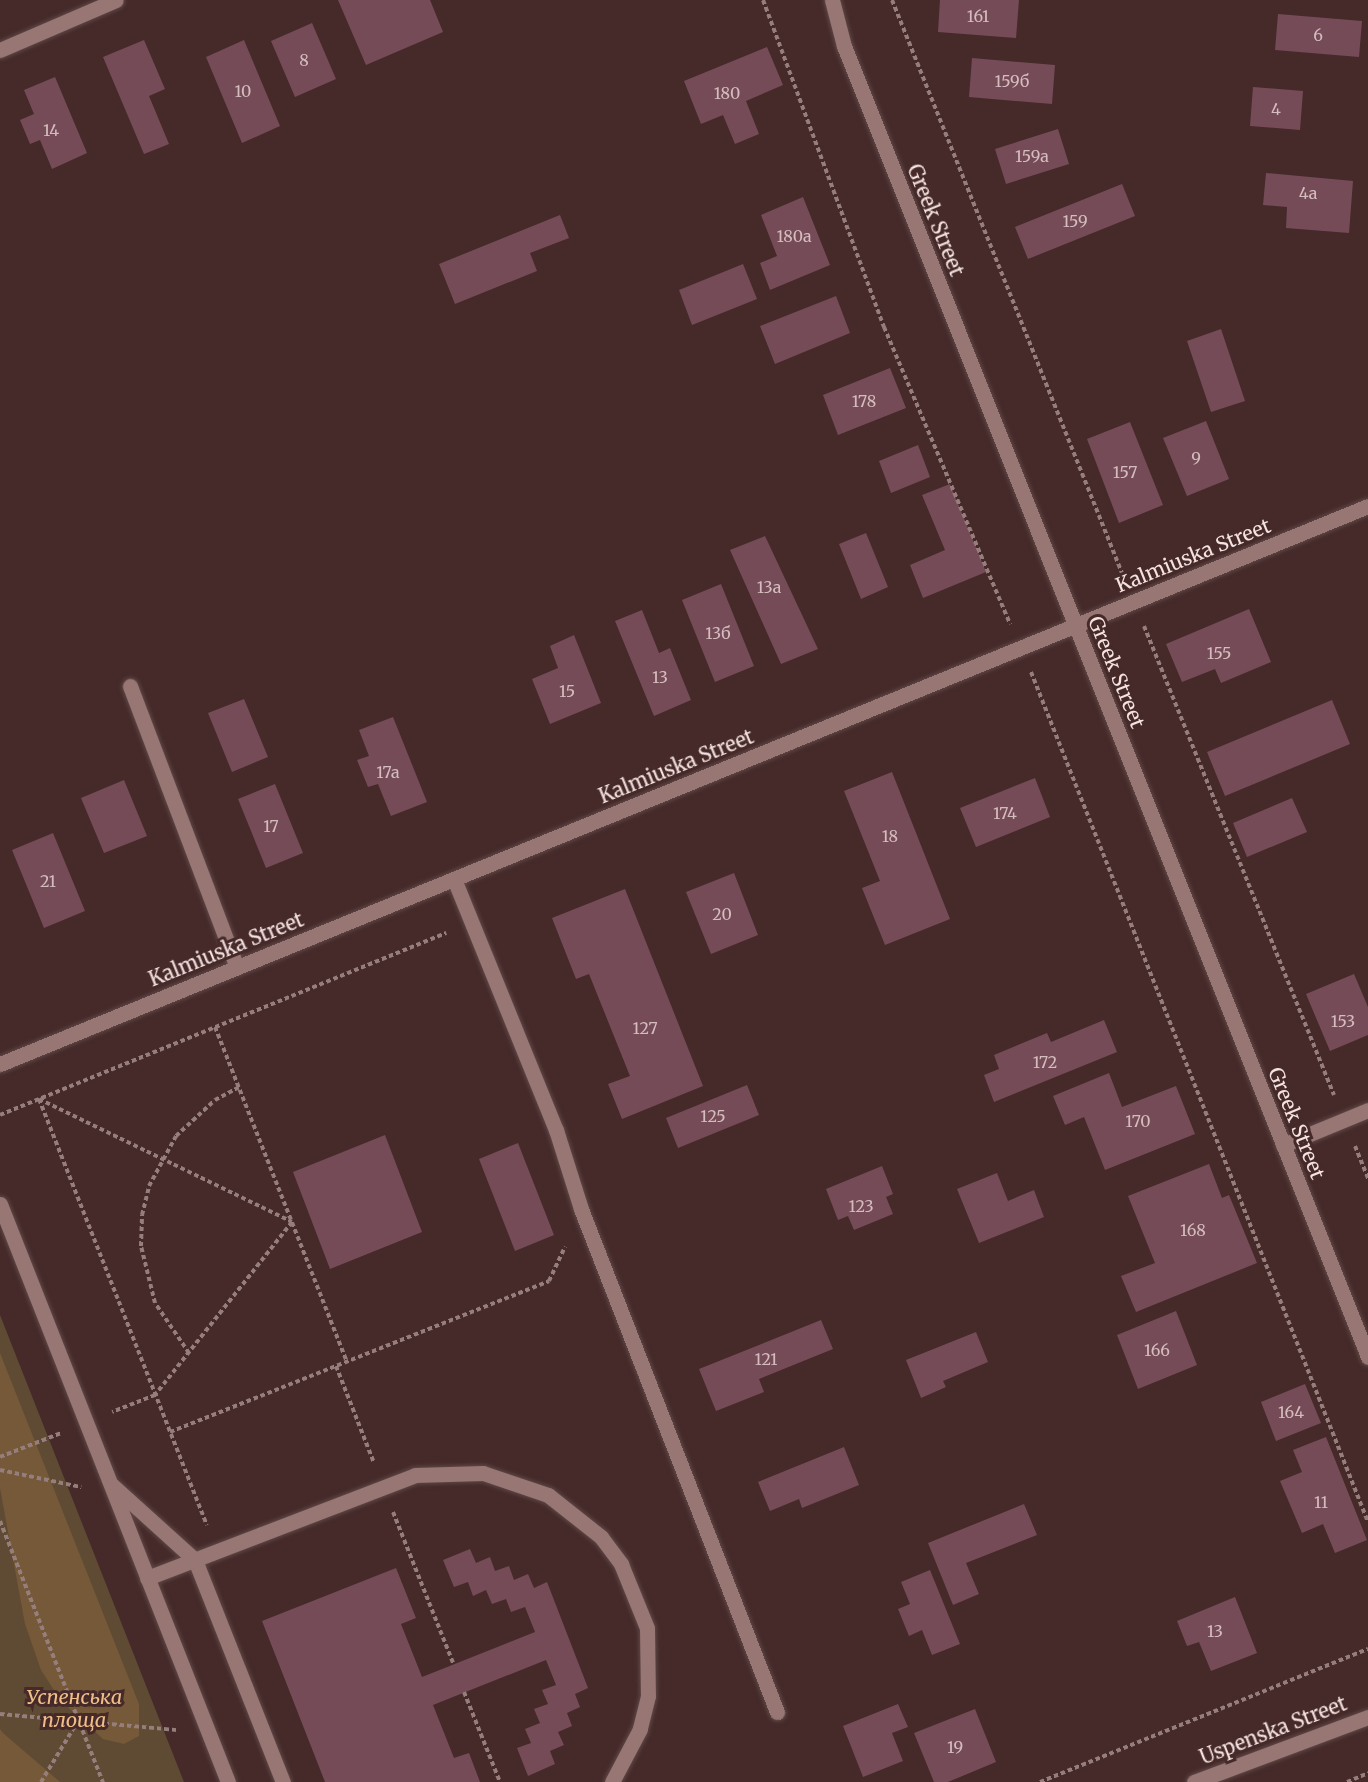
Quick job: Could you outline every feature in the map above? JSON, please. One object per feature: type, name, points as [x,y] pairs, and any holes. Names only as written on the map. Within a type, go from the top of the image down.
[{"type":"street","points":[[0,50],[116,0]]},
{"type":"street","name":"Greek Street","points":[[832,0],[844,46],[1368,1357]]},
{"type":"street","name":"Kalmiuska Street","points":[[0,1064],[1368,506]]},
{"type":"street","points":[[130,686],[237,967]]},
{"type":"street","points":[[454,879],[556,1130],[581,1209],[777,1712]]},
{"type":"street","points":[[1283,1145],[1368,1110]]},
{"type":"street","points":[[0,1204],[228,1782]]},
{"type":"street","points":[[147,1578],[415,1475],[483,1473],[516,1481],[557,1501],[601,1537],[621,1564],[647,1628],[648,1696],[640,1729],[612,1782]]},
{"type":"street","points":[[110,1483],[195,1560],[283,1782]]},
{"type":"street","name":"Uspenska Street","points":[[1194,1782],[1368,1717]]},
{"type":"path","points":[[763,0],[884,327],[1020,648],[1368,1522]]},
{"type":"path","points":[[892,0],[1368,1179]]},
{"type":"path","points":[[0,1115],[472,923]]},
{"type":"path","points":[[215,1028],[347,1362]]},
{"type":"path","points":[[189,1353],[155,1303],[141,1245],[142,1215],[161,1158],[194,1116],[238,1087]]},
{"type":"path","points":[[39,1099],[292,1222]]},
{"type":"path","points":[[39,1099],[218,1551]]},
{"type":"path","points":[[170,1432],[549,1281],[581,1209]]},
{"type":"path","points":[[155,1395],[292,1222]]},
{"type":"path","points":[[0,1470],[81,1486]]},
{"type":"path","points":[[0,1521],[103,1782]]},
{"type":"path","points":[[1040,1782],[1368,1649]]},
{"type":"path","points":[[464,1692],[500,1782]]},
{"type":"path","points":[[0,1714],[177,1730]]},
{"type":"path","points":[[41,1782],[79,1721]]},
{"type":"path","points":[[1347,1782],[1368,1773]]},
{"type":"green space","name":"Успенська площа","points":[[0,1315],[184,1782],[0,1782]]},
{"type":"green space","points":[[0,1353],[139,1704],[139,1736],[124,1744],[103,1739],[61,1701],[41,1670],[25,1624],[0,1488]]},
{"type":"green space","points":[[0,1729],[3,1733],[60,1782],[0,1782]]},
{"type":"building","points":[[338,0],[430,0],[443,32],[366,65]]},
{"type":"building","points":[[940,0],[1019,0],[1016,38],[938,32]]},
{"type":"building","points":[[1278,14],[1362,21],[1359,57],[1275,50]]},
{"type":"building","points":[[312,23],[336,79],[295,97],[271,41]]},
{"type":"building","points":[[144,40],[165,89],[149,96],[169,144],[144,154],[103,57]]},
{"type":"building","points":[[244,40],[280,126],[242,143],[206,57]]},
{"type":"building","points":[[767,47],[783,85],[746,101],[759,134],[735,144],[723,115],[701,124],[684,81]]},
{"type":"building","points":[[972,58],[1055,65],[1052,104],[969,97]]},
{"type":"building","points":[[55,77],[87,153],[52,169],[40,140],[30,144],[20,120],[34,114],[24,90]]},
{"type":"building","points":[[1253,87],[1303,91],[1300,130],[1250,126]]},
{"type":"building","points":[[1058,129],[1069,164],[1006,184],[995,149]]},
{"type":"building","points":[[1266,173],[1353,181],[1349,233],[1286,228],[1287,207],[1263,205]]},
{"type":"building","points":[[1122,184],[1135,216],[1028,259],[1015,227]]},
{"type":"building","points":[[803,197],[830,265],[770,290],[760,263],[777,256],[761,215]]},
{"type":"building","points":[[560,215],[569,238],[530,253],[537,271],[455,304],[439,264]]},
{"type":"building","points":[[743,264],[757,299],[692,325],[679,290]]},
{"type":"building","points":[[836,296],[850,333],[775,364],[760,326]]},
{"type":"building","points":[[1221,329],[1245,401],[1211,412],[1187,341]]},
{"type":"building","points":[[890,368],[906,408],[838,435],[823,395]]},
{"type":"building","points":[[1206,421],[1229,479],[1187,496],[1163,438]]},
{"type":"building","points":[[1130,422],[1163,505],[1119,523],[1087,439]]},
{"type":"building","points":[[918,445],[930,477],[891,493],[879,461]]},
{"type":"building","points":[[950,484],[986,572],[923,598],[910,565],[945,550],[922,495]]},
{"type":"building","points":[[866,533],[888,587],[861,599],[839,544]]},
{"type":"building","points":[[765,536],[818,649],[781,664],[730,550]]},
{"type":"building","points":[[721,584],[754,666],[715,682],[682,600]]},
{"type":"building","points":[[1249,609],[1271,662],[1221,683],[1215,669],[1182,682],[1166,644]]},
{"type":"building","points":[[642,610],[659,653],[670,648],[691,700],[654,716],[615,621]]},
{"type":"building","points":[[574,635],[601,703],[550,724],[532,679],[558,668],[550,646]]},
{"type":"building","points":[[244,699],[268,757],[232,772],[208,713]]},
{"type":"building","points":[[1332,700],[1350,744],[1225,796],[1207,752]]},
{"type":"building","points":[[393,717],[427,802],[391,816],[378,784],[368,787],[357,760],[369,756],[359,730]]},
{"type":"building","points":[[892,772],[950,919],[885,945],[862,888],[880,881],[844,791]]},
{"type":"building","points":[[1035,778],[1050,817],[976,847],[960,808]]},
{"type":"building","points":[[124,780],[147,836],[104,853],[81,798]]},
{"type":"building","points":[[275,784],[303,853],[266,868],[238,799]]},
{"type":"building","points":[[1292,798],[1307,832],[1247,857],[1233,823]]},
{"type":"building","points":[[53,833],[85,911],[44,928],[12,850]]},
{"type":"building","points":[[734,873],[758,935],[711,954],[686,892]]},
{"type":"building","points":[[625,889],[703,1086],[622,1119],[608,1084],[630,1076],[589,974],[576,979],[552,918]]},
{"type":"building","points":[[1354,974],[1368,1007],[1368,1035],[1330,1051],[1306,994]]},
{"type":"building","points":[[1104,1020],[1117,1052],[994,1102],[984,1075],[999,1069],[994,1055],[1047,1033],[1051,1042]]},
{"type":"building","points":[[1109,1073],[1122,1107],[1176,1086],[1195,1134],[1105,1170],[1084,1117],[1065,1125],[1053,1096]]},
{"type":"building","points":[[747,1085],[759,1115],[678,1148],[666,1118]]},
{"type":"building","points":[[385,1135],[422,1232],[330,1269],[293,1172]]},
{"type":"building","points":[[518,1143],[554,1235],[515,1251],[479,1159]]},
{"type":"building","points":[[1209,1164],[1222,1198],[1229,1195],[1257,1263],[1136,1312],[1121,1276],[1155,1263],[1128,1196]]},
{"type":"building","points":[[882,1166],[893,1194],[886,1197],[893,1214],[854,1230],[848,1216],[838,1220],[826,1189]]},
{"type":"building","points":[[997,1173],[1008,1201],[1034,1190],[1044,1217],[979,1243],[957,1189]]},
{"type":"building","points":[[1176,1311],[1197,1365],[1138,1389],[1117,1335]]},
{"type":"building","points":[[821,1320],[833,1349],[759,1379],[764,1392],[716,1411],[699,1369]]},
{"type":"building","points":[[976,1332],[988,1362],[943,1381],[946,1387],[921,1398],[906,1360]]},
{"type":"building","points":[[1305,1384],[1321,1423],[1276,1441],[1261,1402]]},
{"type":"building","points":[[1326,1437],[1367,1540],[1335,1553],[1323,1524],[1302,1533],[1280,1481],[1302,1472],[1293,1450]]},
{"type":"building","points":[[844,1447],[859,1485],[802,1508],[799,1499],[770,1511],[758,1482]]},
{"type":"building","points":[[1024,1504],[1037,1535],[966,1563],[979,1594],[953,1605],[928,1543]]},
{"type":"building","points":[[470,1549],[476,1563],[490,1557],[495,1571],[509,1566],[514,1580],[528,1574],[534,1588],[547,1582],[588,1688],[575,1694],[580,1707],[567,1713],[572,1726],[558,1732],[564,1745],[550,1751],[555,1764],[528,1776],[517,1748],[531,1743],[525,1729],[540,1723],[534,1709],[548,1704],[542,1690],[556,1685],[546,1660],[433,1705],[454,1758],[469,1753],[480,1782],[325,1782],[262,1621],[396,1568],[416,1618],[401,1624],[422,1677],[535,1632],[525,1607],[511,1612],[506,1599],[492,1604],[486,1590],[473,1596],[468,1582],[454,1587],[443,1560]]},
{"type":"building","points":[[930,1570],[960,1644],[932,1655],[922,1630],[909,1636],[898,1609],[910,1604],[901,1582]]},
{"type":"building","points":[[1235,1597],[1257,1653],[1211,1671],[1199,1642],[1187,1646],[1177,1621]]},
{"type":"building","points":[[898,1704],[908,1727],[892,1733],[903,1761],[863,1777],[843,1726]]},
{"type":"building","points":[[975,1709],[996,1762],[948,1782],[934,1782],[914,1733]]}]
